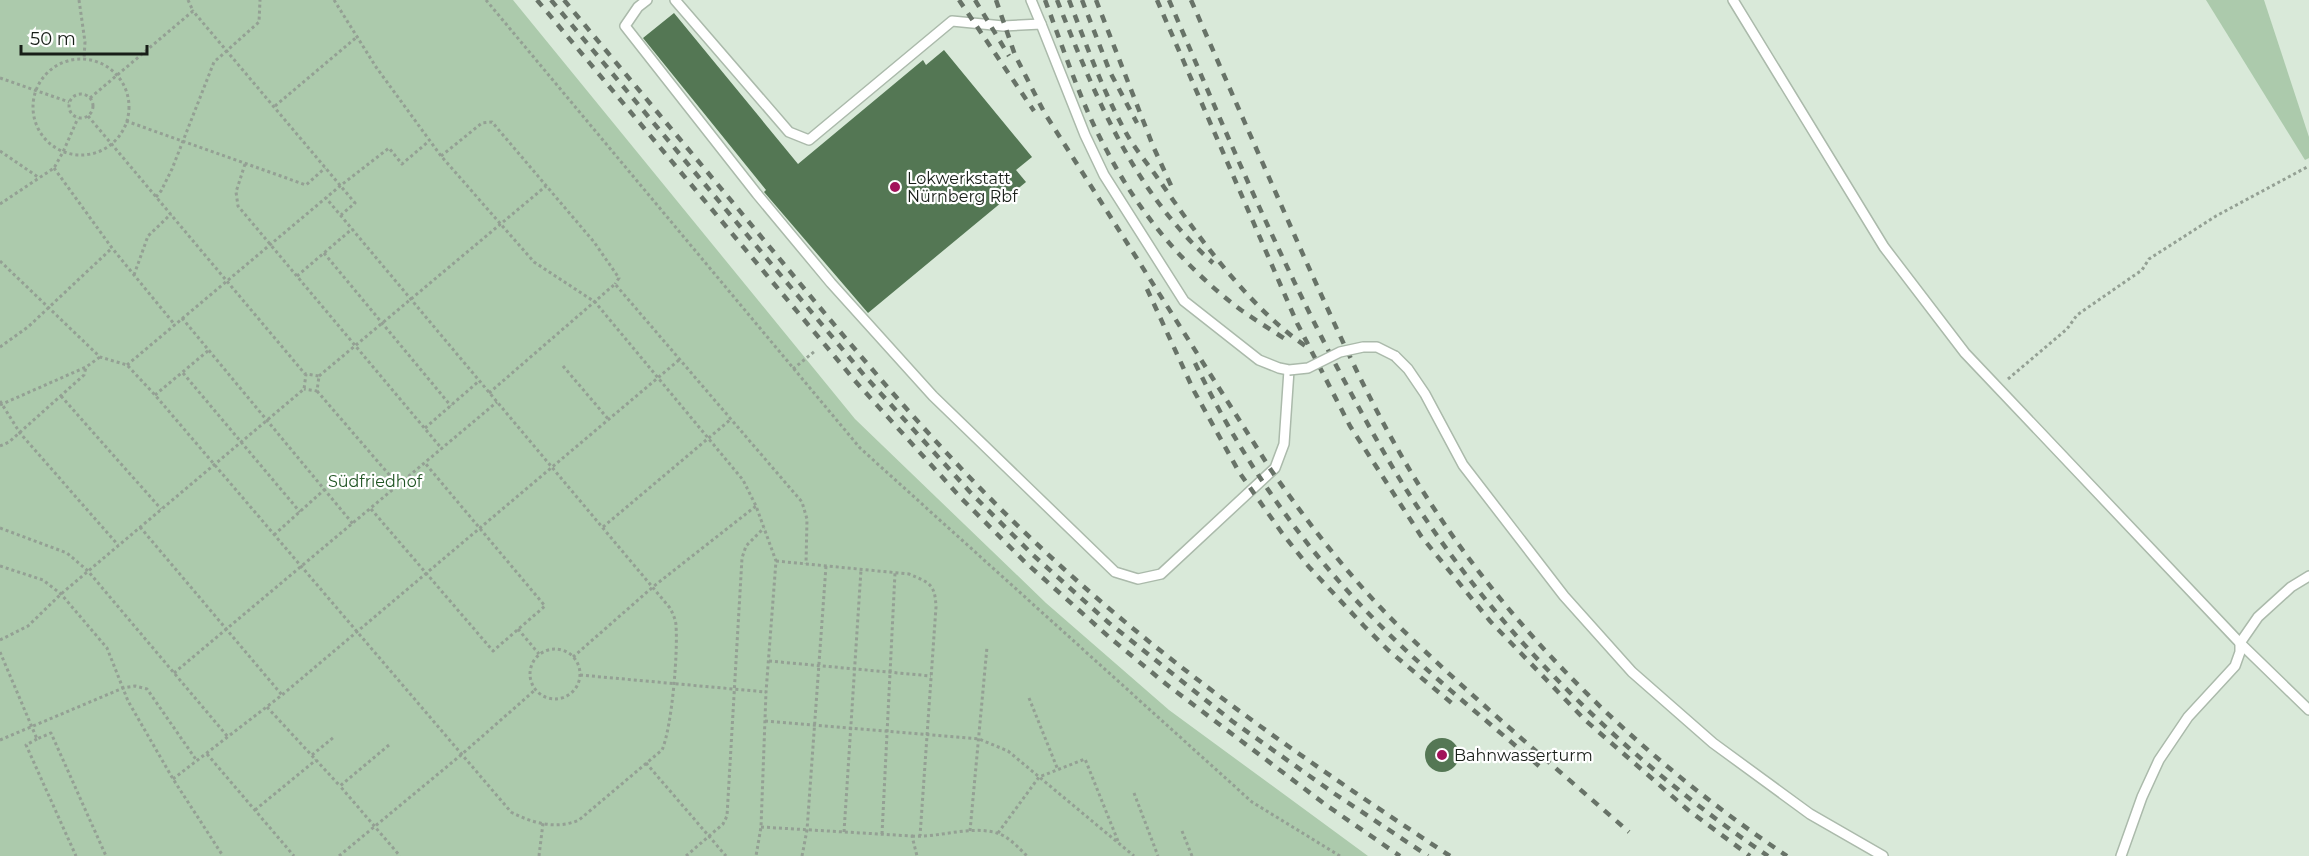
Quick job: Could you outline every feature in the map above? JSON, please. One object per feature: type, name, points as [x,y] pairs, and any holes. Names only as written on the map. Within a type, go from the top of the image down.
[{"type":"lane","points":[[647,0],[638,7],[625,26],[757,194],[831,283],[933,396],[1115,572],[1138,579],[1161,574],[1275,468],[1284,444],[1289,370]]},
{"type":"lane","points":[[675,0],[789,132],[809,140],[952,21],[1002,26],[1041,24]]},
{"type":"lane","points":[[1031,0],[1104,175],[1184,302],[1259,360],[1279,369],[1308,368],[1340,352],[1362,347],[1377,347],[1395,356],[1408,369],[1425,394],[1463,465],[1564,596],[1632,672],[1713,743],[1810,814],[1883,856]]},
{"type":"lane","points":[[1733,0],[1884,247],[1965,353],[2240,643],[2309,710]]},
{"type":"lane","points":[[2121,856],[2157,762],[2188,717],[2235,666],[2240,652],[2240,643],[2258,617],[2291,587],[2309,576]]},
{"type":"path","points":[[79,0],[85,42],[84,58]]},
{"type":"path","points":[[188,0],[193,11],[355,204],[340,215]]},
{"type":"path","points":[[156,197],[172,169],[214,62],[259,22],[260,0]]},
{"type":"path","points":[[334,0],[376,67],[441,156],[534,262],[595,302],[743,480],[756,506],[776,561],[766,692],[761,827],[756,856]]},
{"type":"path","points":[[486,0],[860,448],[1252,802],[1340,856]]},
{"type":"path","points":[[90,98],[193,11]]},
{"type":"path","points":[[275,106],[358,36]]},
{"type":"path","points":[[84,58],[108,66],[118,75],[127,92],[129,111],[124,130],[112,144],[97,153],[80,156],[63,152],[45,139],[34,120],[32,105],[35,90],[42,76],[54,66],[68,60],[84,58]]},
{"type":"path","points":[[0,78],[69,102]]},
{"type":"path","points":[[69,102],[80,94],[90,98]]},
{"type":"path","points":[[69,102],[70,112],[78,118],[88,116],[93,109],[90,98]]},
{"type":"path","points":[[88,116],[306,374],[319,376]]},
{"type":"path","points":[[0,204],[54,168],[78,118]]},
{"type":"path","points":[[126,121],[306,185],[325,168]]},
{"type":"path","points":[[441,156],[482,123],[492,122],[594,242],[619,278],[595,302],[489,393]]},
{"type":"path","points":[[127,365],[340,186],[389,148],[402,164],[429,141]]},
{"type":"path","points":[[0,151],[39,177]]},
{"type":"path","points":[[245,164],[236,192],[238,206],[442,449]]},
{"type":"path","points":[[1997,388],[2067,329],[2077,315],[2142,270],[2149,259],[2216,216],[2309,166]]},
{"type":"path","points":[[54,168],[112,248],[175,325]]},
{"type":"path","points":[[317,391],[319,376],[546,186]]},
{"type":"path","points":[[0,261],[100,357],[127,365],[155,395],[511,812],[529,821],[566,826],[579,820],[662,750],[667,740],[674,683],[676,624],[670,608],[654,586],[326,198]]},
{"type":"path","points":[[134,275],[148,236],[171,214]]},
{"type":"path","points":[[297,276],[352,229]]},
{"type":"path","points":[[0,346],[28,327],[112,248]]},
{"type":"path","points":[[324,253],[451,406]]},
{"type":"path","points":[[615,284],[802,502],[807,519],[806,564]]},
{"type":"path","points":[[182,318],[353,524]]},
{"type":"path","points":[[155,395],[209,350]]},
{"type":"path","points":[[793,369],[815,351]]},
{"type":"path","points":[[100,357],[86,367],[1,403],[20,433],[118,545]]},
{"type":"path","points":[[173,779],[282,695],[679,360]]},
{"type":"path","points":[[563,366],[609,420]]},
{"type":"path","points":[[0,446],[20,433],[84,375],[86,367]]},
{"type":"path","points":[[183,373],[300,512]]},
{"type":"path","points":[[0,640],[28,626],[118,545],[304,389],[306,374]]},
{"type":"path","points":[[425,428],[479,381]]},
{"type":"path","points":[[304,389],[317,391],[398,486]]},
{"type":"path","points":[[61,396],[161,509]]},
{"type":"path","points":[[174,673],[227,631],[497,402]]},
{"type":"path","points":[[603,527],[730,420]]},
{"type":"path","points":[[371,509],[493,651],[545,606],[425,463]]},
{"type":"path","points":[[274,535],[325,489]]},
{"type":"path","points":[[573,657],[654,586],[756,506]]},
{"type":"path","points":[[140,527],[282,695]]},
{"type":"path","points":[[0,528],[67,553],[88,571],[228,737]]},
{"type":"path","points":[[686,856],[723,824],[726,816],[742,558],[746,546],[764,528]]},
{"type":"path","points":[[776,561],[909,574],[926,581],[936,592],[920,836]]},
{"type":"path","points":[[0,566],[42,580],[61,594],[107,648],[123,688],[173,779],[224,856]]},
{"type":"path","points":[[802,856],[807,830],[826,566]]},
{"type":"path","points":[[844,832],[861,570]]},
{"type":"path","points":[[882,834],[895,573]]},
{"type":"path","points":[[518,629],[539,654]]},
{"type":"path","points":[[970,831],[987,647]]},
{"type":"path","points":[[557,649],[566,651],[573,657],[579,665],[580,675],[578,685],[572,693],[563,698],[553,699],[535,690],[530,671],[539,654],[557,649]]},
{"type":"path","points":[[0,652],[37,739]]},
{"type":"path","points":[[769,662],[931,676]]},
{"type":"path","points":[[580,675],[766,692]]},
{"type":"path","points":[[0,740],[123,688],[135,686],[147,689],[197,761]]},
{"type":"path","points":[[339,856],[535,690]]},
{"type":"path","points":[[1029,698],[1058,770]]},
{"type":"path","points":[[267,706],[400,856]]},
{"type":"path","points":[[765,721],[979,739],[1008,751],[1134,856]]},
{"type":"path","points":[[76,856],[26,745],[51,733],[106,856]]},
{"type":"path","points":[[312,755],[334,737]]},
{"type":"path","points":[[340,786],[389,745]]},
{"type":"path","points":[[207,754],[294,856]]},
{"type":"path","points":[[998,833],[1039,777],[1085,759],[1119,843]]},
{"type":"path","points":[[255,810],[316,760]]},
{"type":"path","points":[[646,763],[726,856]]},
{"type":"path","points":[[1134,793],[1158,856]]},
{"type":"path","points":[[538,856],[543,823]]},
{"type":"path","points":[[761,827],[912,836],[970,831],[998,833],[1027,856]]},
{"type":"path","points":[[1182,831],[1192,856]]},
{"type":"path","points":[[912,836],[916,856]]},
{"type":"green space","name":"Südfriedhof","points":[[0,0],[513,0],[855,419],[1046,603],[1169,710],[1368,856],[0,856]]},
{"type":"green space","points":[[2206,0],[2264,0],[2309,137],[2309,158],[2305,160]]},
{"type":"building","name":"Lokwerkstatt Nürnberg Rbf","points":[[674,13],[798,164],[923,60],[926,65],[944,50],[1032,157],[1016,170],[1026,182],[868,313],[764,192],[766,190],[643,38]]},
{"type":"building","name":"Bahnwasserturm","points":[[1442,738],[1454,743],[1459,755],[1454,767],[1442,772],[1430,767],[1425,755],[1430,743]]},
{"type":"railway","points":[[537,0],[856,382],[962,499],[1025,562],[1166,684],[1326,805],[1400,856]]},
{"type":"railway","points":[[551,0],[864,375],[970,492],[1033,555],[1109,623],[1232,721],[1428,856]]},
{"type":"railway","points":[[564,0],[875,372],[970,478],[1038,545],[1135,630],[1185,670],[1289,747],[1450,856]]},
{"type":"railway","points":[[959,0],[1034,111]]},
{"type":"railway","points":[[975,0],[1009,56]]},
{"type":"railway","points":[[996,0],[1015,55],[1044,112],[1271,470],[1303,515],[1354,579],[1391,619],[1491,712],[1629,832]]},
{"type":"railway","points":[[1045,0],[1089,115],[1120,174],[1149,217],[1182,258],[1220,294],[1290,342]]},
{"type":"railway","points":[[1057,0],[1102,107],[1139,174],[1160,205],[1213,263]]},
{"type":"railway","points":[[1069,0],[1102,83],[1133,144],[1226,270],[1265,313],[1307,347]]},
{"type":"railway","points":[[1082,0],[1110,72],[1137,123]]},
{"type":"railway","points":[[1096,0],[1153,146],[1174,192]]},
{"type":"railway","points":[[1157,0],[1297,323],[1350,426],[1421,536],[1490,621],[1585,720],[1688,810],[1750,856]]},
{"type":"railway","points":[[1169,0],[1292,278],[1380,446],[1427,521],[1499,616],[1582,704],[1672,785],[1768,856]]},
{"type":"railway","points":[[1191,0],[1349,355],[1398,450],[1435,510],[1470,560],[1509,609],[1550,656],[1594,700],[1687,783],[1787,856]]},
{"type":"railway","points":[[1147,289],[1194,391],[1239,472],[1282,533],[1309,567],[1364,626],[1388,650],[1454,705]]},
{"type":"railway","points":[[1195,363],[1251,464],[1319,558],[1371,616],[1411,655],[1539,766]]},
{"type":"place","name":"Lokwerkstatt Nürnberg Rbf","points":[[895,187]]},
{"type":"place","name":"Bahnwasserturm","points":[[1442,755]]}]
